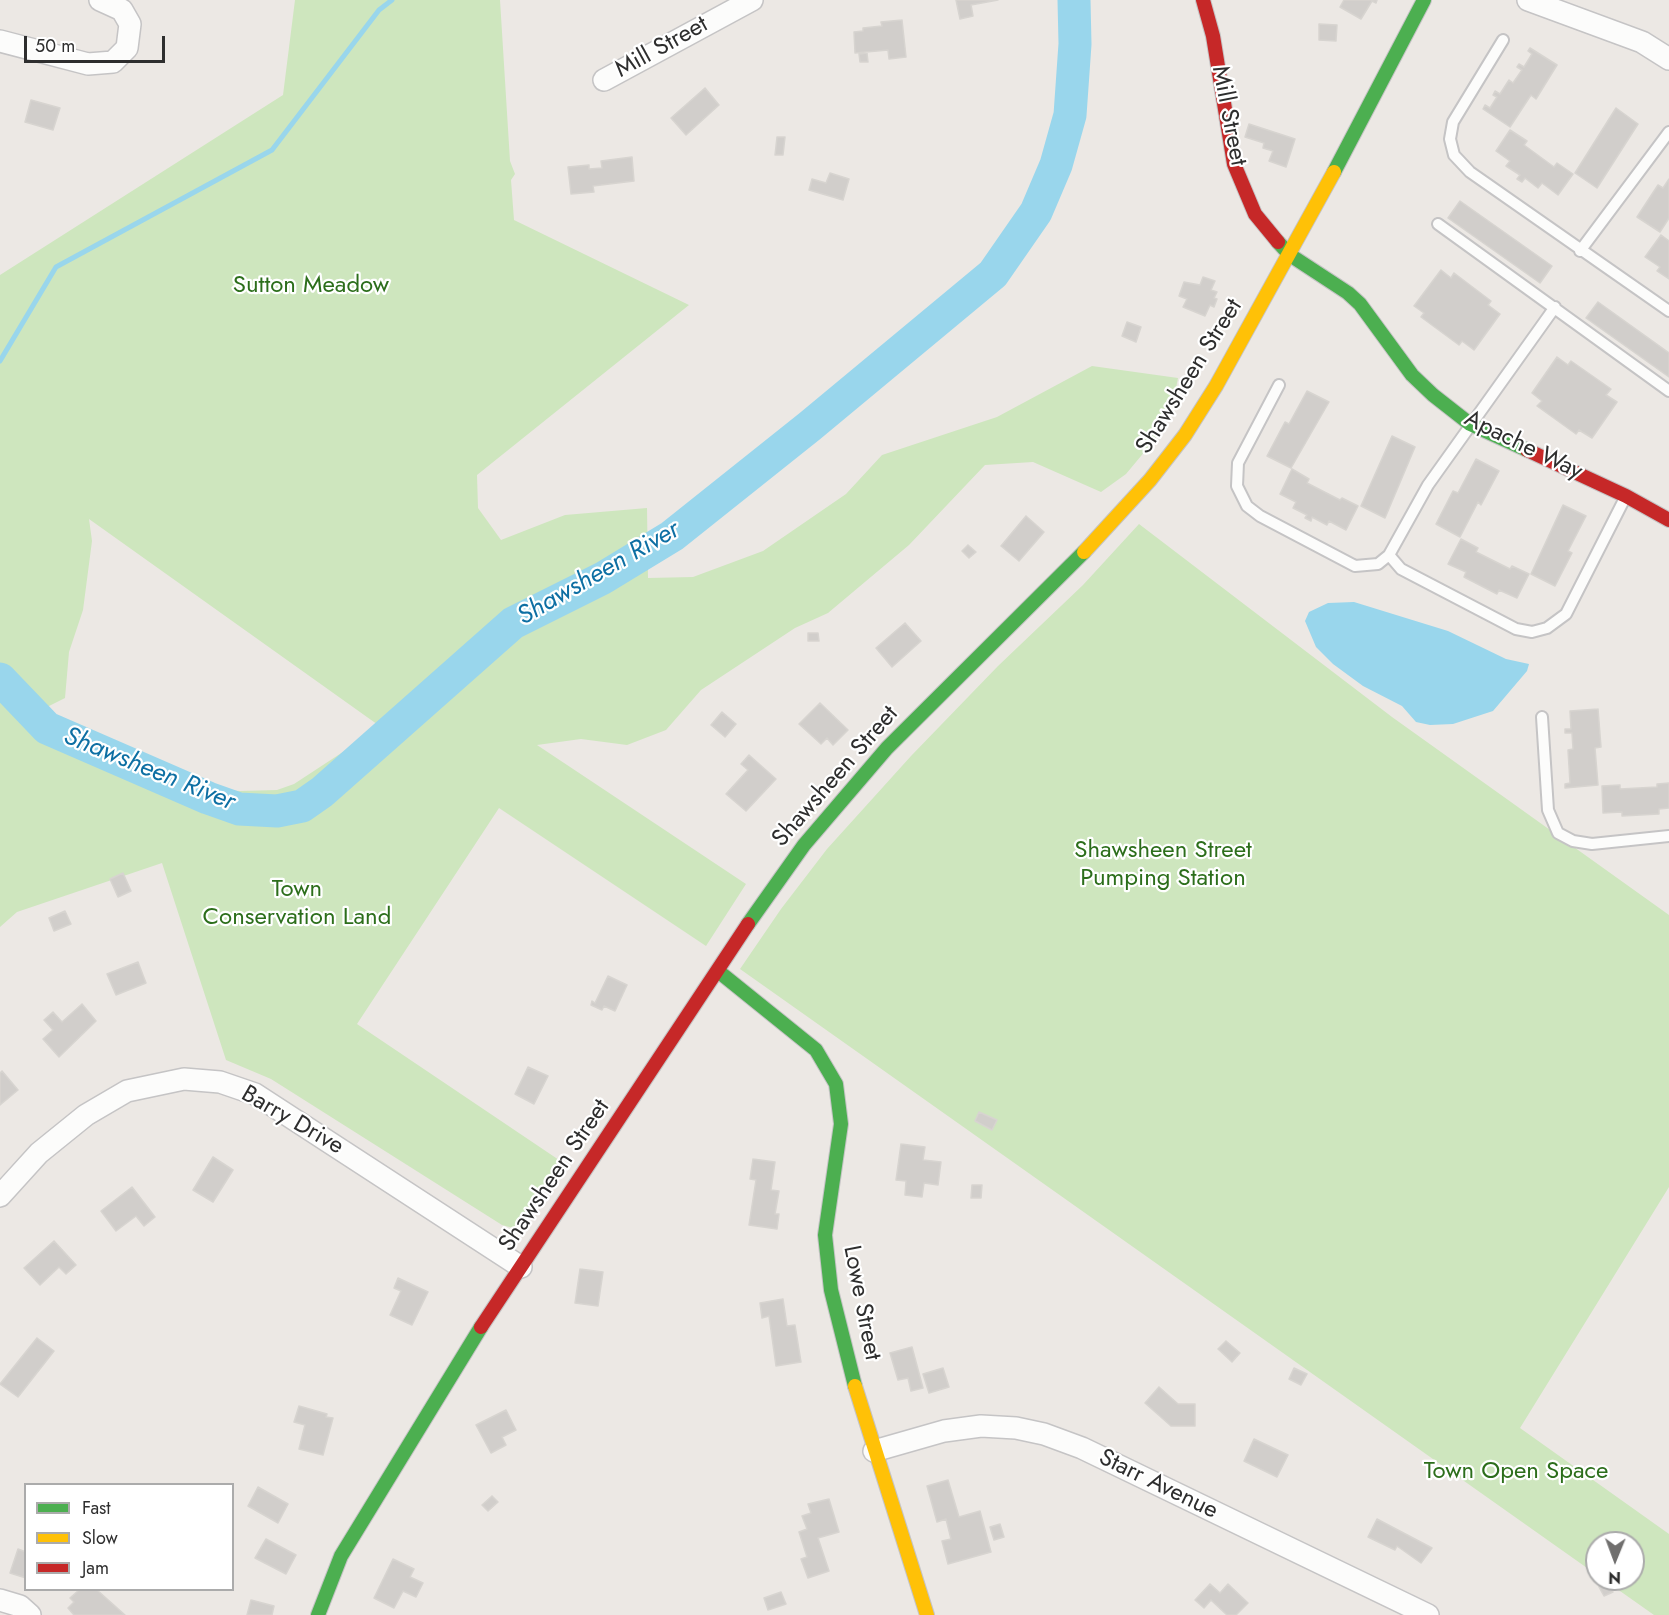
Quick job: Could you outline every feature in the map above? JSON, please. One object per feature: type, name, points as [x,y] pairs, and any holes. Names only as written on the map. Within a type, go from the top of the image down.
[{"type":"main road","name":"Mill Street","points":[[1203,0],[1213,36],[1234,164],[1255,214],[1290,255]]},
{"type":"main road","name":"Shawsheen Street","points":[[318,1615],[341,1556],[453,1369],[771,891],[849,790],[953,680],[1108,529],[1185,435],[1216,386],[1290,255],[1424,0]]},
{"type":"main road","name":"Apache Way","points":[[1290,255],[1348,292],[1360,304],[1413,375],[1470,424],[1626,496],[1669,520]]},
{"type":"main road","name":"Lowe Street","points":[[718,971],[816,1050],[836,1084],[841,1117],[826,1216],[826,1254],[837,1322],[874,1451],[927,1615]]},
{"type":"street","points":[[0,40],[88,64],[113,62],[127,48],[130,24],[122,10],[100,0]]},
{"type":"street","name":"Mill Street","points":[[604,80],[752,0]]},
{"type":"street","points":[[1528,0],[1641,42],[1669,58]]},
{"type":"street","name":"Barry Drive","points":[[0,1196],[39,1153],[86,1115],[128,1090],[184,1079],[220,1082],[255,1094],[521,1267]]},
{"type":"street","name":"Starr Avenue","points":[[874,1451],[944,1431],[981,1426],[1016,1428],[1044,1434],[1082,1448],[1428,1615]]},
{"type":"street","points":[[0,1600],[20,1606],[30,1615]]},
{"type":"lane","points":[[1503,40],[1453,122],[1451,149],[1470,172],[1669,311]]},
{"type":"lane","points":[[1580,251],[1669,132]]},
{"type":"lane","points":[[1438,224],[1669,391]]},
{"type":"lane","points":[[1279,385],[1238,463],[1237,486],[1243,500],[1260,516],[1355,566],[1378,564],[1389,555],[1428,485],[1555,307]]},
{"type":"lane","points":[[1389,555],[1401,569],[1509,627],[1524,631],[1540,630],[1554,624],[1566,614],[1626,496]]},
{"type":"lane","points":[[1542,717],[1548,810],[1558,833],[1573,842],[1592,844],[1669,836]]},
{"type":"green space","points":[[295,0],[500,0],[510,161],[515,174],[511,180],[514,220],[689,305],[477,475],[478,508],[501,540],[565,515],[647,508],[648,578],[693,577],[763,551],[846,494],[882,455],[997,417],[1092,366],[1178,378],[1172,409],[1156,438],[1126,474],[1101,492],[1033,462],[985,465],[909,545],[828,613],[795,628],[701,690],[666,730],[627,745],[581,739],[537,745],[746,884],[706,946],[499,808],[357,1024],[562,1162],[522,1223],[513,1228],[502,1225],[271,1079],[226,1060],[162,863],[17,912],[0,927],[0,275],[283,95]],"holes":[[[89,519],[381,727],[294,784],[277,790],[240,791],[188,788],[162,774],[81,749],[47,732],[31,715],[65,698],[69,652],[83,610],[92,541]]]},
{"type":"green space","name":"Shawsheen Street Pumping Station","points":[[1139,524],[1392,717],[1669,915],[1669,1187],[1520,1428],[1669,1534],[1669,1615],[1654,1615],[1620,1591],[1645,1591],[1645,1531],[1585,1531],[1585,1567],[740,969],[781,909],[827,849],[911,756],[998,666],[1083,585]]},
{"type":"water","points":[[1354,602],[1448,631],[1506,659],[1529,664],[1527,671],[1493,711],[1453,724],[1430,725],[1416,722],[1402,706],[1363,686],[1333,664],[1316,647],[1305,621],[1309,612],[1328,603]]},
{"type":"building","points":[[956,0],[998,0],[971,5],[973,16],[960,19]]},
{"type":"building","points":[[1344,0],[1377,0],[1376,3],[1372,1],[1361,19],[1340,7]]},
{"type":"building","points":[[902,20],[906,57],[889,59],[888,50],[855,53],[854,32],[863,31],[863,28],[882,26],[881,22]]},
{"type":"building","points":[[1319,24],[1337,25],[1336,41],[1319,40]]},
{"type":"building","points":[[1530,48],[1557,65],[1536,99],[1531,95],[1510,127],[1483,109],[1485,105],[1490,108],[1497,97],[1493,95],[1495,91],[1500,94],[1509,80],[1513,83],[1522,70],[1517,67],[1519,64],[1524,67],[1532,54],[1528,51]]},
{"type":"building","points":[[867,53],[868,62],[860,62],[859,54]]},
{"type":"building","points":[[705,88],[719,105],[686,135],[671,118]]},
{"type":"building","points":[[31,100],[60,108],[53,130],[25,122]]},
{"type":"building","points":[[1616,108],[1638,124],[1597,188],[1575,173]]},
{"type":"building","points":[[1249,124],[1295,139],[1286,167],[1269,161],[1273,151],[1263,148],[1264,143],[1245,137]]},
{"type":"building","points":[[1510,130],[1527,141],[1524,145],[1554,167],[1557,163],[1573,174],[1558,195],[1542,183],[1538,188],[1525,178],[1522,182],[1517,179],[1520,175],[1506,166],[1510,161],[1496,151]]},
{"type":"building","points":[[777,137],[785,137],[783,155],[775,155]]},
{"type":"building","points":[[632,157],[634,181],[593,186],[594,192],[571,194],[568,167],[589,165],[589,169],[602,168],[601,161]]},
{"type":"building","points":[[830,173],[849,179],[843,200],[809,190],[812,179],[826,183]]},
{"type":"building","points":[[1669,179],[1669,218],[1660,232],[1637,217],[1658,185],[1663,188]]},
{"type":"building","points":[[1460,201],[1552,266],[1540,283],[1448,218]]},
{"type":"building","points":[[1661,235],[1669,241],[1669,279],[1657,271],[1660,267],[1645,257]]},
{"type":"building","points":[[1441,270],[1451,278],[1454,273],[1491,301],[1488,305],[1500,314],[1474,350],[1462,341],[1459,345],[1421,317],[1424,313],[1414,306]]},
{"type":"building","points":[[1203,277],[1215,281],[1211,290],[1217,292],[1214,307],[1210,305],[1205,316],[1183,307],[1187,299],[1179,296],[1184,282],[1200,285]]},
{"type":"building","points":[[1598,302],[1669,353],[1669,377],[1586,318]]},
{"type":"building","points":[[1127,322],[1141,327],[1136,342],[1122,336]]},
{"type":"building","points":[[1557,357],[1568,365],[1571,361],[1611,389],[1606,395],[1617,402],[1592,438],[1579,430],[1576,434],[1537,406],[1542,401],[1532,393]]},
{"type":"building","points":[[1307,391],[1329,402],[1291,468],[1267,456],[1285,422],[1289,424]]},
{"type":"building","points":[[1392,436],[1415,447],[1385,518],[1361,506]]},
{"type":"building","points":[[1476,459],[1499,471],[1481,505],[1478,502],[1460,537],[1436,524],[1453,491],[1458,493]]},
{"type":"building","points":[[1292,469],[1309,479],[1307,483],[1340,500],[1342,498],[1358,506],[1346,530],[1329,521],[1327,525],[1312,517],[1311,521],[1305,518],[1307,515],[1293,508],[1296,502],[1280,494]]},
{"type":"building","points":[[1563,505],[1586,516],[1568,551],[1572,553],[1555,586],[1531,574]]},
{"type":"building","points":[[1026,516],[1044,532],[1019,561],[1001,546]]},
{"type":"building","points":[[1461,539],[1478,548],[1476,552],[1510,569],[1512,566],[1529,574],[1517,598],[1499,590],[1497,594],[1464,577],[1466,572],[1448,564]]},
{"type":"building","points":[[968,545],[976,552],[969,558],[962,551]]},
{"type":"building","points":[[905,623],[921,641],[892,667],[876,648]]},
{"type":"building","points":[[808,633],[818,633],[819,641],[808,641]]},
{"type":"building","points":[[820,703],[848,730],[833,745],[827,738],[821,744],[799,724]]},
{"type":"building","points":[[1598,709],[1601,747],[1595,748],[1598,785],[1565,788],[1565,784],[1570,783],[1568,750],[1573,749],[1572,733],[1565,733],[1565,729],[1571,729],[1570,711]]},
{"type":"building","points":[[722,712],[736,724],[725,737],[711,725]]},
{"type":"building","points":[[749,755],[776,779],[746,811],[726,794],[748,770],[741,764]]},
{"type":"building","points":[[1669,783],[1669,808],[1659,809],[1659,814],[1622,816],[1622,812],[1603,813],[1602,786],[1620,785],[1620,789],[1657,787],[1657,784]]},
{"type":"building","points":[[123,873],[131,891],[118,897],[110,879]]},
{"type":"building","points":[[65,911],[71,924],[54,931],[49,918]]},
{"type":"building","points":[[138,962],[146,983],[116,995],[107,974]]},
{"type":"building","points":[[608,976],[627,985],[615,1011],[604,1006],[602,1010],[591,1005],[592,1001],[595,1003]]},
{"type":"building","points":[[82,1004],[96,1021],[59,1057],[43,1039],[53,1030],[44,1020],[53,1012],[62,1022]]},
{"type":"building","points":[[528,1067],[548,1076],[534,1104],[515,1094]]},
{"type":"building","points":[[2,1071],[18,1090],[0,1105],[0,1073]]},
{"type":"building","points":[[979,1112],[997,1120],[992,1130],[975,1121]]},
{"type":"building","points":[[901,1144],[925,1147],[923,1160],[941,1162],[938,1185],[924,1183],[922,1197],[905,1195],[906,1181],[896,1180]]},
{"type":"building","points":[[213,1157],[233,1170],[213,1202],[193,1190]]},
{"type":"building","points":[[753,1159],[775,1162],[771,1190],[779,1191],[775,1214],[779,1214],[777,1229],[749,1225],[756,1180],[750,1179]]},
{"type":"building","points":[[972,1185],[982,1185],[981,1198],[971,1198]]},
{"type":"building","points":[[132,1187],[155,1217],[144,1226],[136,1216],[116,1231],[101,1211]]},
{"type":"building","points":[[54,1241],[76,1265],[66,1274],[59,1267],[40,1285],[24,1268]]},
{"type":"building","points":[[580,1269],[603,1272],[598,1306],[575,1303]]},
{"type":"building","points":[[398,1278],[428,1292],[412,1325],[390,1315],[401,1291],[394,1288]]},
{"type":"building","points":[[783,1299],[787,1326],[795,1325],[801,1362],[776,1366],[769,1316],[762,1318],[760,1303]]},
{"type":"building","points":[[37,1338],[54,1351],[18,1397],[0,1384]]},
{"type":"building","points":[[1226,1341],[1240,1353],[1232,1362],[1218,1349]]},
{"type":"building","points":[[912,1347],[923,1388],[911,1391],[908,1378],[898,1380],[890,1353]]},
{"type":"building","points":[[943,1368],[949,1387],[929,1393],[923,1374]]},
{"type":"building","points":[[1294,1368],[1307,1374],[1301,1385],[1289,1379]]},
{"type":"building","points":[[1159,1387],[1178,1404],[1195,1404],[1195,1426],[1171,1426],[1145,1403]]},
{"type":"building","points":[[299,1406],[333,1418],[323,1455],[299,1449],[305,1425],[294,1422]]},
{"type":"building","points":[[506,1410],[516,1430],[502,1437],[506,1445],[491,1453],[476,1425]]},
{"type":"building","points":[[1254,1439],[1288,1455],[1277,1477],[1244,1461]]},
{"type":"building","points":[[948,1480],[959,1517],[980,1511],[991,1552],[948,1564],[942,1541],[951,1539],[946,1519],[937,1522],[927,1486]]},
{"type":"building","points":[[258,1487],[288,1504],[278,1523],[248,1506]]},
{"type":"building","points":[[492,1496],[498,1502],[488,1511],[482,1505]]},
{"type":"building","points":[[829,1499],[839,1532],[818,1538],[829,1571],[808,1578],[801,1559],[807,1557],[799,1532],[807,1529],[802,1516],[811,1513],[808,1504]]},
{"type":"building","points":[[1377,1519],[1432,1548],[1421,1563],[1397,1546],[1395,1550],[1368,1537]]},
{"type":"building","points":[[1000,1524],[1004,1537],[994,1540],[990,1527]]},
{"type":"building","points":[[266,1539],[296,1555],[286,1574],[255,1558]]},
{"type":"building","points":[[18,1549],[24,1551],[24,1577],[10,1573]]},
{"type":"building","points":[[393,1559],[414,1569],[410,1577],[423,1583],[416,1597],[403,1591],[394,1608],[374,1598]]},
{"type":"building","points":[[1210,1584],[1220,1593],[1228,1584],[1248,1603],[1236,1615],[1227,1615],[1211,1600],[1204,1608],[1195,1600]]},
{"type":"building","points":[[78,1591],[98,1591],[125,1615],[74,1615],[68,1608],[74,1602],[70,1598]]},
{"type":"building","points":[[1601,1591],[1612,1591],[1613,1592],[1604,1596]]},
{"type":"building","points":[[781,1592],[786,1604],[768,1610],[764,1598]]},
{"type":"building","points":[[251,1600],[274,1606],[272,1615],[247,1615]]},
{"type":"waterway","points":[[0,361],[56,267],[272,150],[379,10],[392,0]]},
{"type":"waterway","name":"Shawsheen River","points":[[0,679],[47,728],[208,798],[239,809],[277,811],[302,806],[322,792],[513,623],[603,578],[672,536],[810,426],[993,274],[1036,212],[1056,165],[1070,115],[1075,44],[1074,0]]},
{"type":"traffic: fast","points":[[1334,172],[1424,0]]},
{"type":"traffic: fast","points":[[1278,242],[1290,255],[1348,293],[1360,304],[1412,375],[1433,395],[1470,424],[1527,450]]},
{"type":"traffic: fast","points":[[748,924],[804,845],[887,748],[1084,552]]},
{"type":"traffic: fast","points":[[718,971],[816,1050],[836,1084],[841,1124],[825,1235],[831,1290],[855,1386]]},
{"type":"traffic: fast","points":[[318,1615],[341,1556],[481,1327]]},
{"type":"traffic: slow","points":[[1084,552],[1150,480],[1185,435],[1216,386],[1334,172]]},
{"type":"traffic: slow","points":[[855,1386],[927,1615]]},
{"type":"traffic: jam","points":[[1203,0],[1213,36],[1234,164],[1255,214],[1278,242]]},
{"type":"traffic: jam","points":[[1527,450],[1626,496],[1669,520]]},
{"type":"traffic: jam","points":[[481,1327],[748,924]]},
{"type":"park label","name":"Sutton Meadow","points":[[311,286]]},
{"type":"park label","name":"Town Conservation Land","points":[[297,904]]},
{"type":"park label","name":"Town Open Space","points":[[1516,1472]]}]
